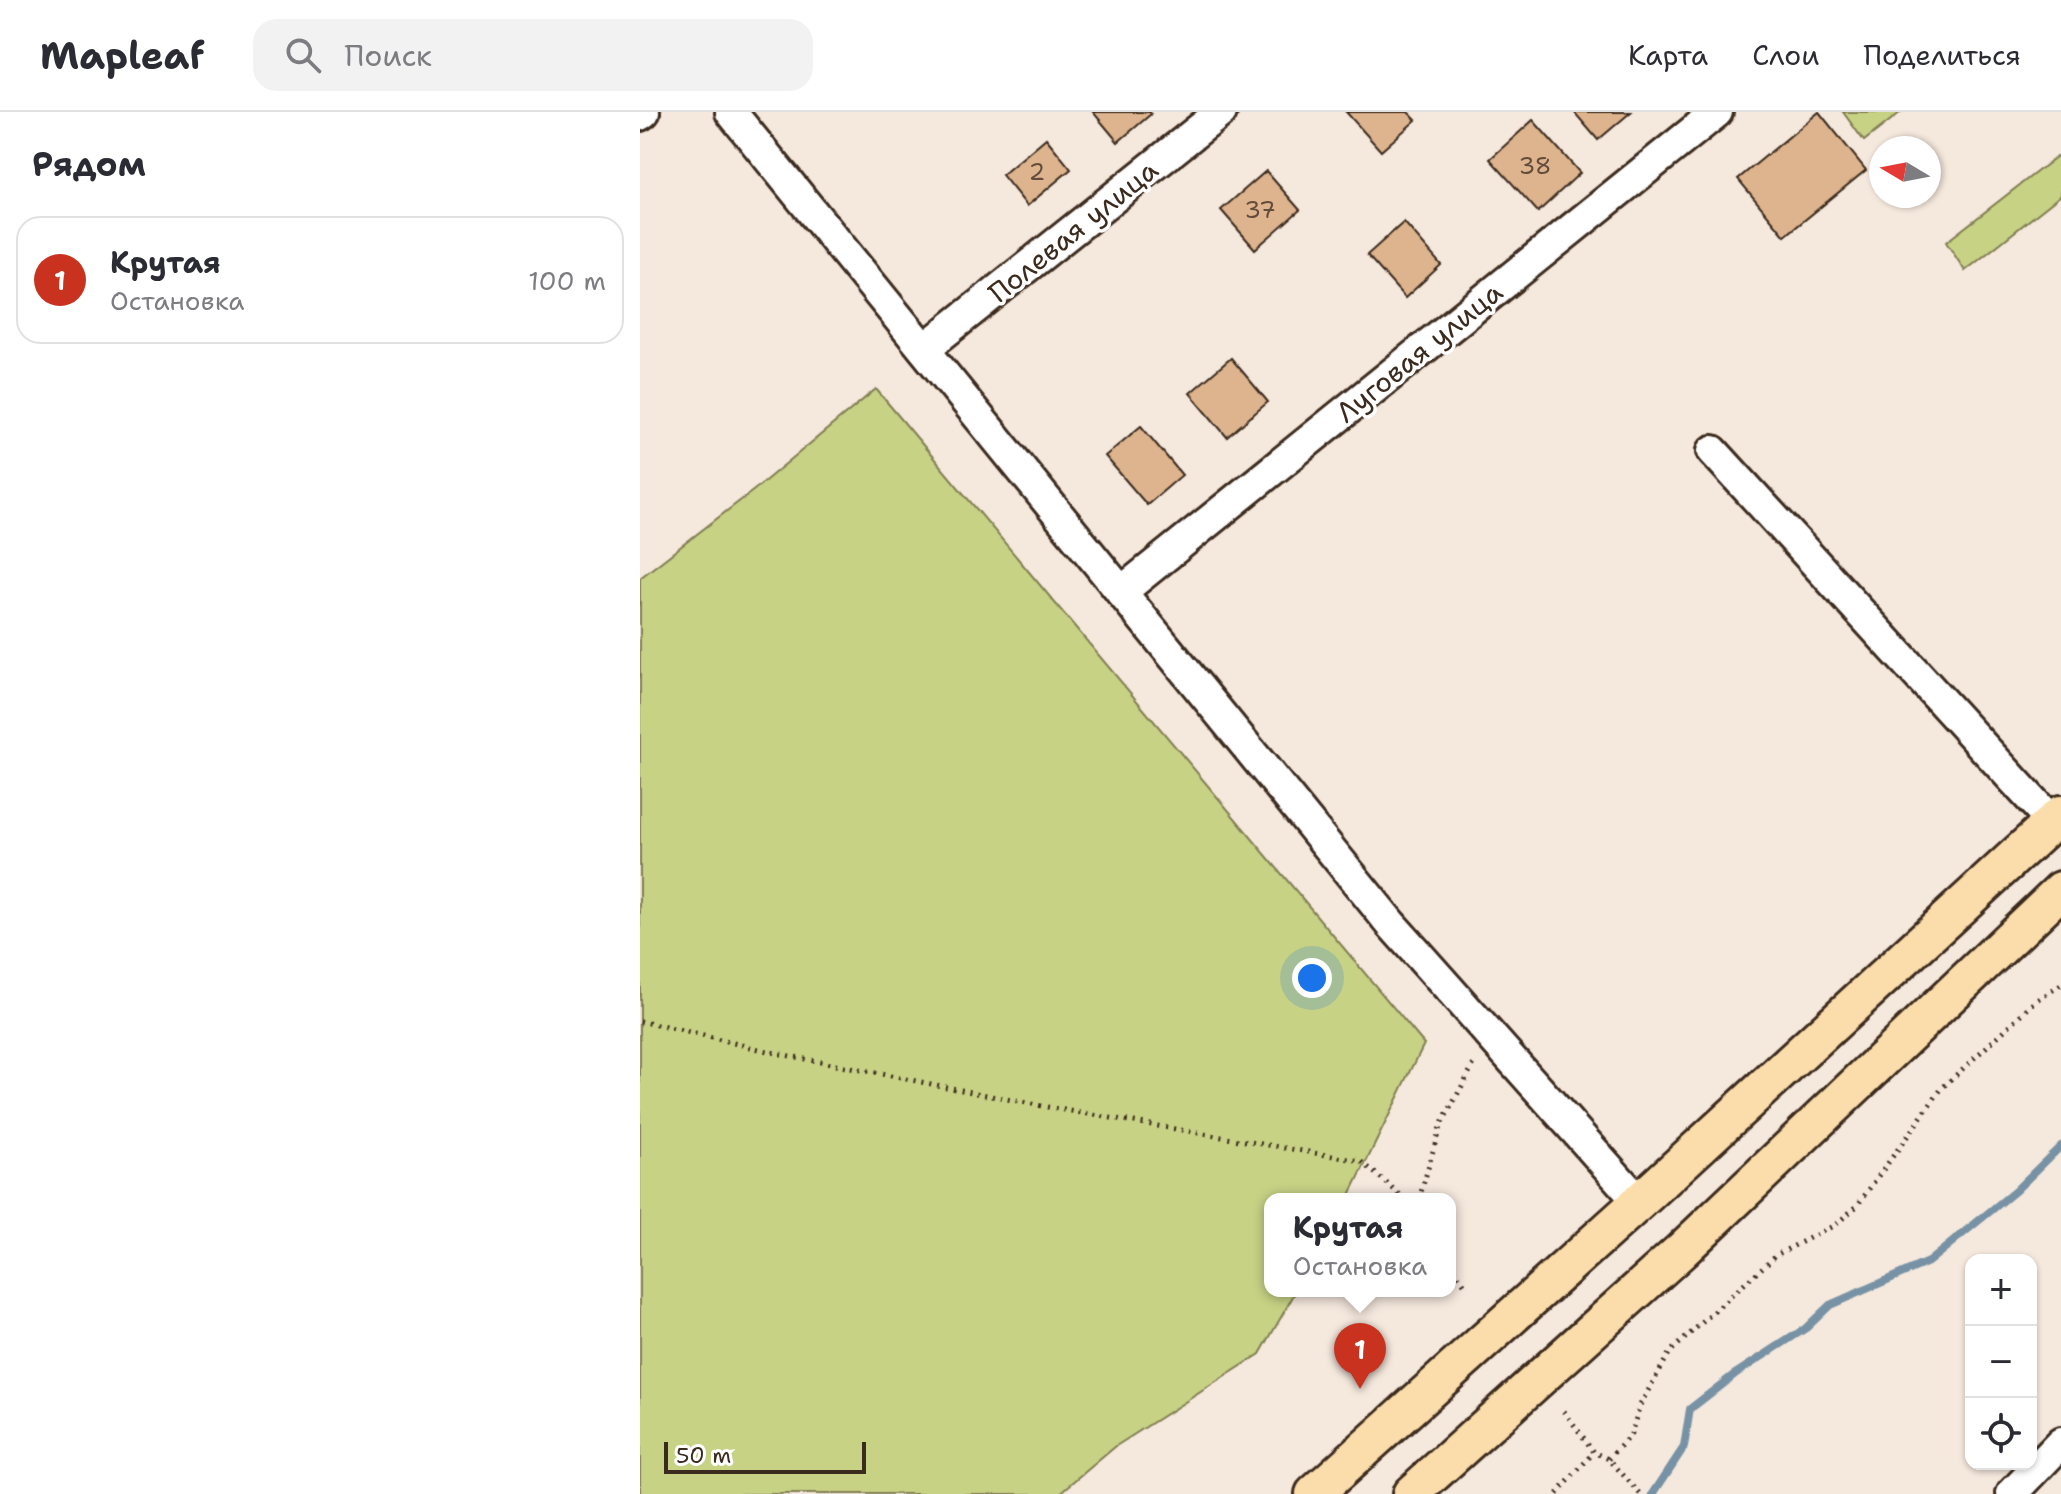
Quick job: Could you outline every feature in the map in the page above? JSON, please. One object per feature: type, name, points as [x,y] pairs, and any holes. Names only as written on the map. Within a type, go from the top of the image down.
[{"type":"main road","points":[[1314,1494],[1639,1202],[2057,818]]},
{"type":"main road","points":[[1411,1494],[1682,1250],[2061,890]]},
{"type":"street","points":[[731,112],[1391,924],[1639,1202]]},
{"type":"street","name":"Полевая улица","points":[[924,349],[1221,112]]},
{"type":"street","name":"Луговая улица","points":[[1121,592],[1717,112]]},
{"type":"street","points":[[1713,451],[2057,818]]},
{"type":"street","points":[[2012,1494],[2061,1443]]},
{"type":"path","points":[[1609,1459],[1631,1434],[1640,1405],[1670,1352],[1776,1255],[1835,1225],[1857,1206],[1942,1088],[2036,1001],[2061,985]]},
{"type":"path","points":[[640,1021],[780,1054],[1033,1104],[1361,1161],[1398,1193]]},
{"type":"path","points":[[1421,1193],[1440,1127],[1490,1035]]},
{"type":"path","points":[[1456,1271],[1466,1287]]},
{"type":"path","points":[[1564,1411],[1594,1452],[1609,1459],[1640,1494]]},
{"type":"path","points":[[1557,1494],[1594,1452]]},
{"type":"green space","points":[[1843,112],[1901,112],[1869,136],[1864,141]]},
{"type":"green space","points":[[2061,153],[2061,195],[1965,271],[1946,242]]},
{"type":"green space","points":[[876,389],[1424,1044],[1351,1193],[1264,1193],[1264,1297],[1293,1297],[1260,1354],[1116,1446],[1059,1494],[640,1494],[640,578],[754,490]]},
{"type":"building","points":[[1093,112],[1150,112],[1151,114],[1118,142]]},
{"type":"building","points":[[1346,112],[1408,112],[1416,120],[1381,151]]},
{"type":"building","points":[[1574,112],[1631,112],[1598,140]]},
{"type":"building","points":[[1819,112],[1866,170],[1785,236],[1738,179]]},
{"type":"building","points":[[1533,120],[1580,173],[1538,212],[1490,159]]},
{"type":"building","points":[[1046,138],[1071,169],[1027,206],[1002,175]]},
{"type":"building","points":[[1266,171],[1300,210],[1255,249],[1221,210]]},
{"type":"building","points":[[1404,222],[1441,265],[1405,298],[1367,255]]},
{"type":"building","points":[[1231,358],[1268,402],[1227,437],[1190,393]]},
{"type":"building","points":[[1141,426],[1182,475],[1147,505],[1105,456]]},
{"type":"waterway","points":[[1653,1494],[1684,1447],[1690,1409],[1735,1374],[1806,1328],[1830,1305],[1928,1262],[2015,1191],[2061,1146]]},
{"type":"place","name":"Крутая","points":[[1360,1389]]}]
